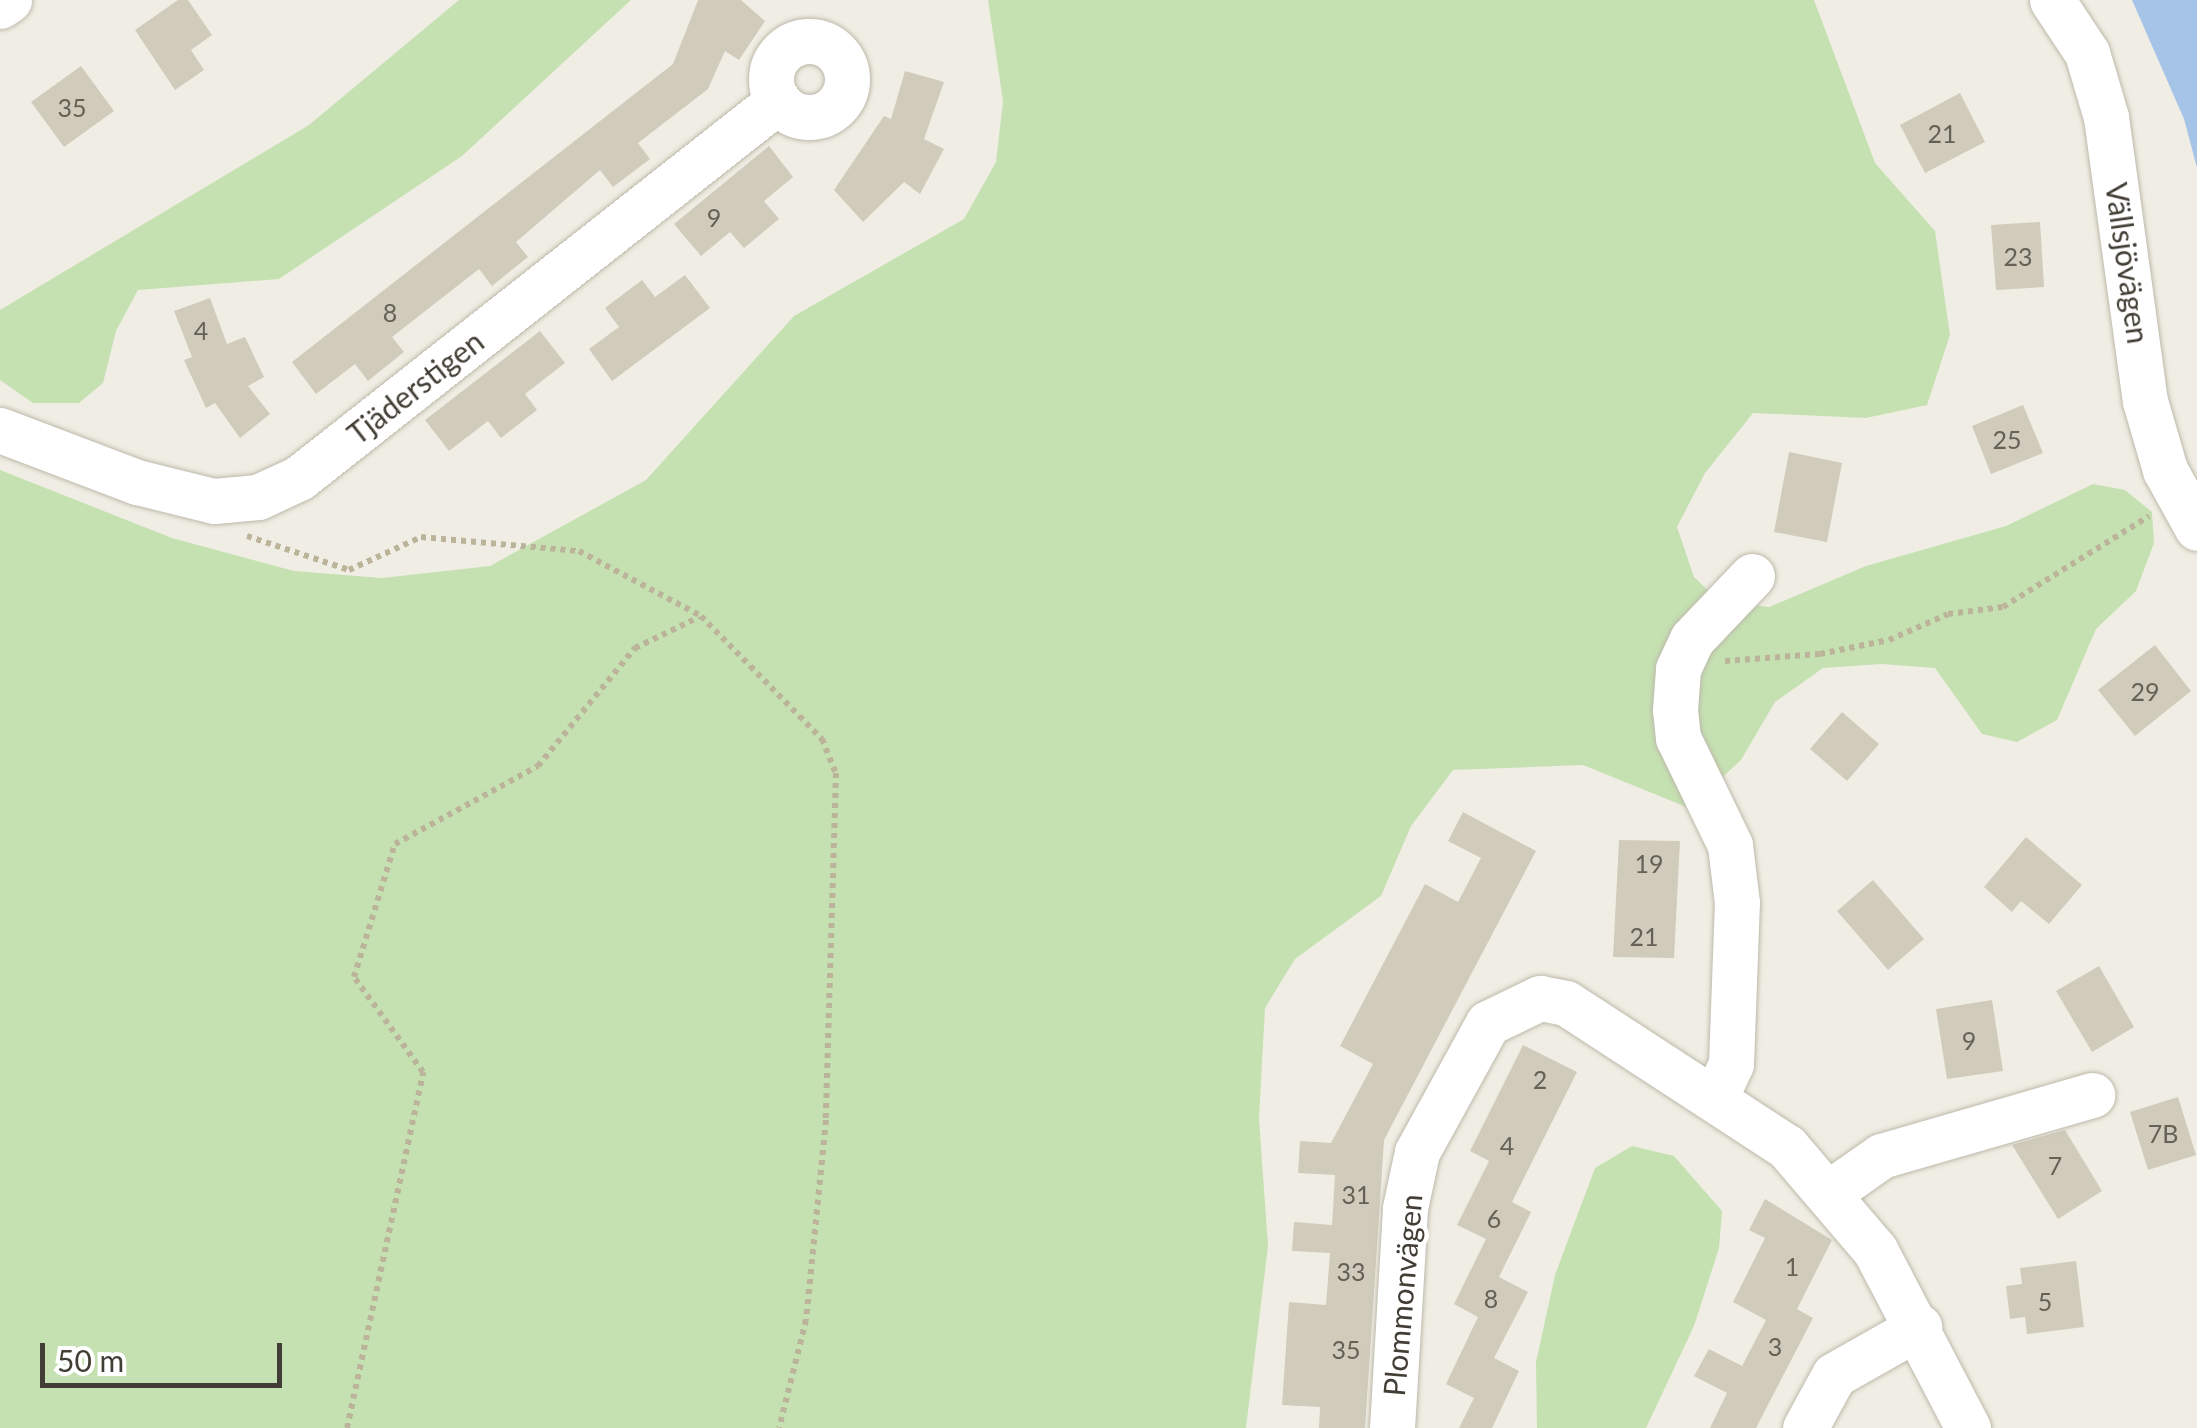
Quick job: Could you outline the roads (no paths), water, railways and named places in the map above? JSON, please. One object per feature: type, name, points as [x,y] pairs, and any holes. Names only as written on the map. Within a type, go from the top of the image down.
[{"type":"street","points":[[0,6],[9,0]]},
{"type":"street","name":"Vällsjövägen","points":[[2052,0],[2087,53],[2106,117],[2145,401],[2188,513]]},
{"type":"street","name":"Tjäderstigen","points":[[0,430],[137,482],[214,501],[258,497],[299,478],[778,101]]},
{"type":"street","points":[[1717,1094],[1731,1064],[1738,903],[1730,846],[1678,738],[1678,669],[1692,639],[1752,576]]},
{"type":"street","name":"Plommonvägen","points":[[1392,1428],[1405,1208],[1417,1152],[1488,1023],[1540,998],[1566,1003],[1717,1094],[1787,1146],[1876,1250],[1968,1428]]},
{"type":"street","points":[[1830,1192],[1881,1156],[2092,1095]]},
{"type":"street","points":[[1805,1428],[1834,1375],[1919,1327]]},
{"type":"water","points":[[2132,0],[2197,0],[2197,168],[2184,119]]}]
